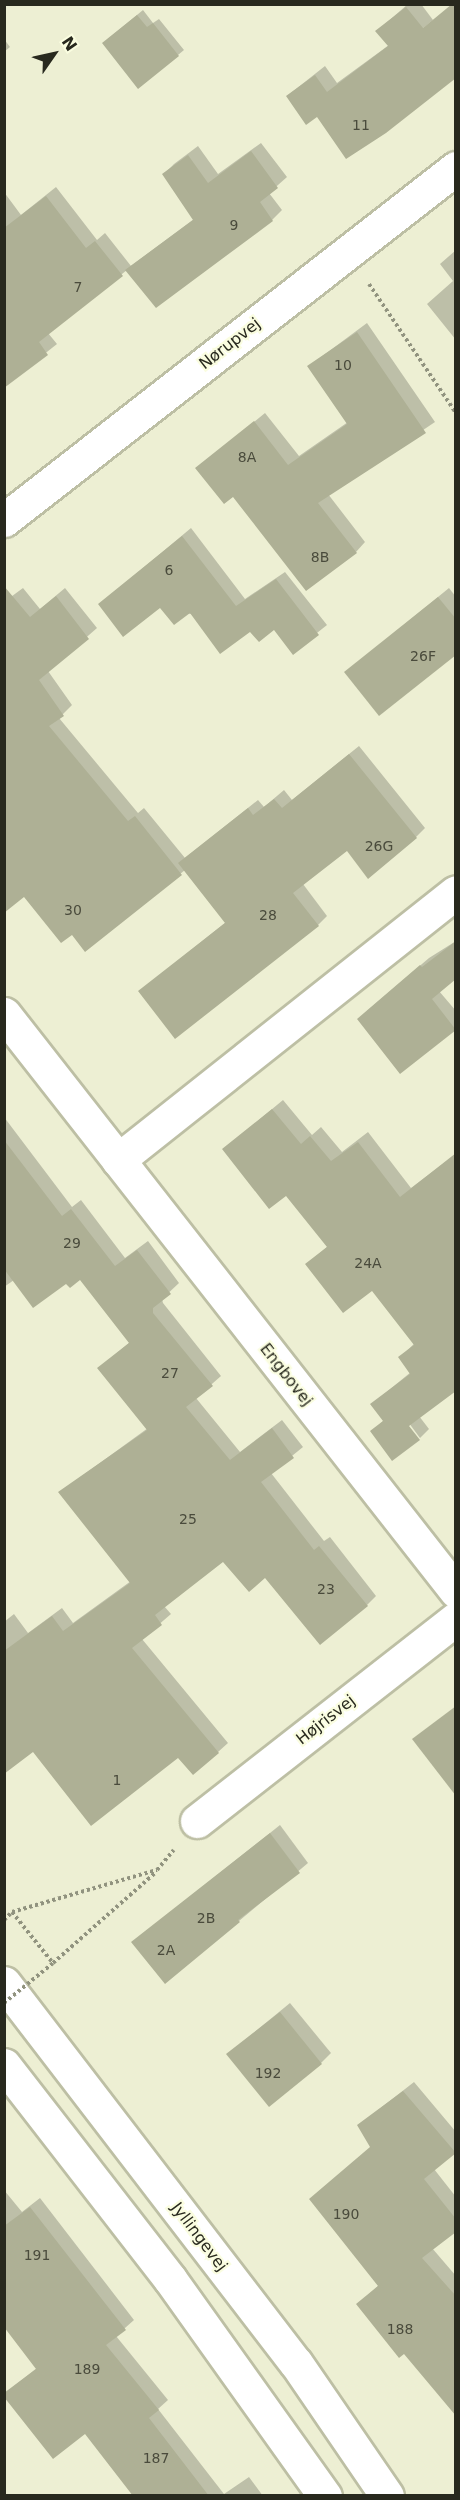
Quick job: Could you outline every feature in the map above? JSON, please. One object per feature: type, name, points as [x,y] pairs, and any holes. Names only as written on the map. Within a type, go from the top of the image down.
[{"type":"street","name":"Nørupvej","points":[[4,520],[456,168]]},
{"type":"street","points":[[117,1160],[456,892]]},
{"type":"street","name":"Engbovej","points":[[4,1014],[456,1591]]},
{"type":"street","name":"Højrisvej","points":[[197,1821],[456,1619]]},
{"type":"street","name":"Jyllingevej","points":[[4,1983],[288,2354],[387,2496]]},
{"type":"street","points":[[4,2065],[170,2279],[325,2496]]},
{"type":"path","points":[[347,253],[456,413]]},
{"type":"path","points":[[4,2003],[53,1963],[157,1870],[197,1821]]},
{"type":"path","points":[[4,1920],[12,1912],[157,1870]]},
{"type":"path","points":[[12,1912],[53,1963]]},
{"type":"building","points":[[452,4],[456,4],[456,78],[386,133],[346,159],[317,117],[306,125],[286,96],[315,75],[327,92],[388,46],[375,31],[406,7],[423,28]]},
{"type":"building","points":[[137,15],[147,27],[153,23],[179,56],[138,89],[102,43]]},
{"type":"building","points":[[251,151],[278,188],[260,202],[273,221],[156,308],[125,270],[193,220],[162,174],[188,155],[208,183]]},
{"type":"building","points":[[46,196],[86,248],[95,241],[123,276],[39,342],[48,355],[4,388],[4,228]]},
{"type":"building","points":[[357,332],[426,433],[318,503],[357,553],[306,591],[233,497],[224,504],[195,468],[254,421],[288,465],[347,424],[307,366]]},
{"type":"building","points":[[182,536],[236,606],[276,579],[319,635],[293,655],[274,630],[259,642],[250,632],[220,654],[190,613],[174,625],[160,608],[123,637],[98,604]]},
{"type":"building","points":[[4,586],[30,617],[56,596],[89,639],[39,680],[64,716],[49,726],[128,821],[135,816],[182,875],[85,952],[72,935],[61,943],[24,897],[4,913]]},
{"type":"building","points":[[438,597],[456,619],[456,655],[379,716],[344,672]]},
{"type":"building","points":[[349,754],[417,838],[368,879],[347,851],[293,893],[319,926],[175,1039],[138,991],[225,923],[178,863],[248,808],[253,815],[274,799],[282,808]]},
{"type":"building","points":[[456,941],[456,979],[432,999],[456,1030],[400,1074],[357,1019],[420,965],[422,967]]},
{"type":"building","points":[[272,1109],[301,1144],[310,1136],[331,1161],[358,1142],[400,1197],[456,1153],[456,1391],[409,1426],[420,1440],[392,1461],[370,1431],[383,1421],[370,1404],[410,1374],[398,1357],[414,1345],[372,1291],[343,1313],[305,1264],[327,1247],[286,1196],[269,1209],[222,1149]]},
{"type":"building","points":[[4,1140],[62,1216],[71,1209],[115,1266],[137,1250],[171,1294],[153,1308],[153,1313],[213,1386],[186,1407],[230,1460],[272,1428],[294,1458],[261,1482],[314,1550],[319,1546],[368,1606],[320,1645],[265,1578],[249,1592],[223,1562],[155,1615],[162,1625],[132,1648],[219,1753],[193,1775],[178,1758],[91,1826],[33,1752],[4,1774],[4,1651],[52,1616],[63,1631],[130,1583],[58,1492],[147,1430],[97,1368],[129,1343],[80,1280],[70,1288],[66,1284],[33,1308],[4,1269]]},
{"type":"building","points":[[456,1706],[456,1796],[412,1739]]},
{"type":"building","points":[[270,1833],[300,1873],[238,1920],[240,1922],[165,1984],[131,1942]]},
{"type":"building","points":[[280,2012],[322,2064],[269,2107],[226,2054]]},
{"type":"building","points":[[403,2091],[456,2153],[424,2179],[456,2219],[456,2232],[422,2258],[456,2296],[456,2416],[404,2354],[399,2358],[356,2304],[378,2286],[309,2199],[370,2147],[357,2125]]},
{"type":"building","points":[[30,2207],[126,2330],[106,2345],[159,2410],[149,2418],[209,2496],[133,2496],[85,2434],[53,2459],[4,2397],[4,2393],[36,2369],[4,2327],[4,2226]]}]
